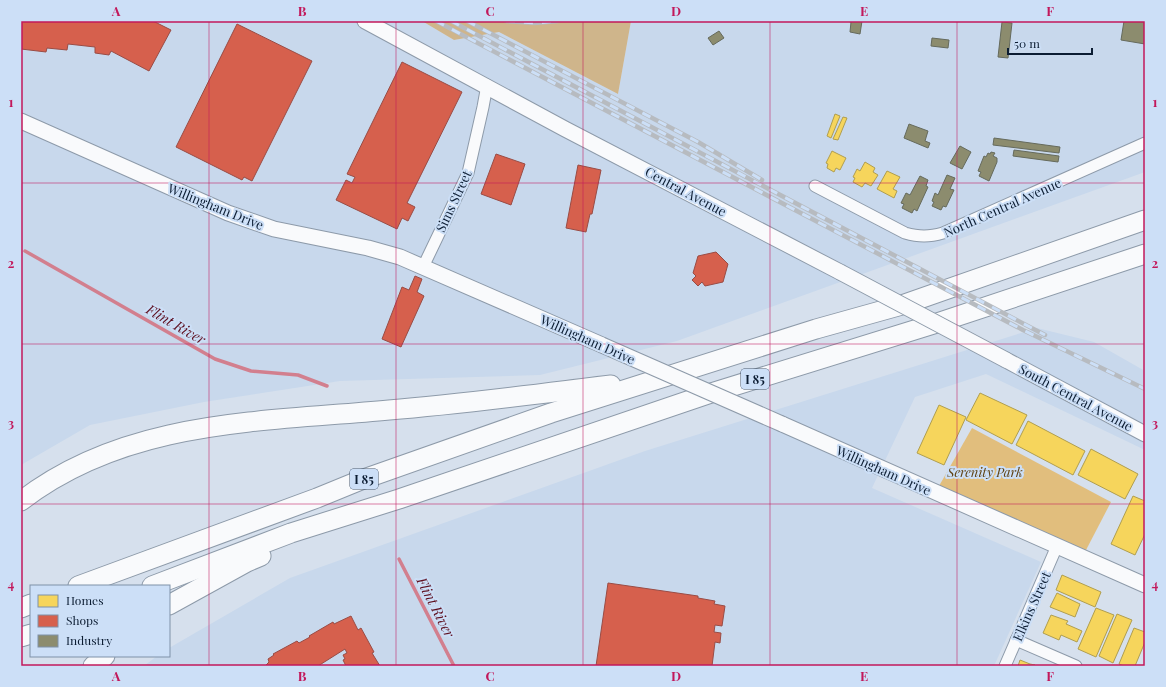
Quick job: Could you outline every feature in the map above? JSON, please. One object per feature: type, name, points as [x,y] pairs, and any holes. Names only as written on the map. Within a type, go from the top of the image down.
[{"type":"highway","name":"I 85","points":[[81,585],[317,498],[361,480],[551,413],[816,329],[902,305],[1145,220]]},
{"type":"highway","name":"I 85","points":[[155,585],[291,533],[399,499],[711,392],[929,325],[1145,254]]},
{"type":"highway","points":[[1114,265],[1145,262]]},
{"type":"highway","points":[[21,501],[68,471],[107,453],[148,439],[183,431],[218,425],[391,410],[652,381]]},
{"type":"highway","points":[[170,604],[247,562],[399,499]]},
{"type":"highway","points":[[93,666],[104,657]]},
{"type":"street","name":"Central Avenue","points":[[365,21],[487,85],[565,129],[1006,360]]},
{"type":"street","name":"Sims Street","points":[[423,267],[468,173],[484,107],[487,85]]},
{"type":"street","name":"Willingham Drive","points":[[21,122],[228,214],[274,229],[368,248],[400,257],[1145,585]]},
{"type":"street","name":"North Central Avenue","points":[[815,186],[905,233],[930,237],[943,233],[1145,143]]},
{"type":"street","name":"South Central Avenue","points":[[1006,360],[1145,434]]},
{"type":"street","name":"Elkins Street","points":[[1005,666],[1057,546]]},
{"type":"street","points":[[1016,640],[1076,666]]},
{"type":"shaded area","points":[[21,21],[422,21],[454,40],[499,32],[618,94],[631,21],[1145,21],[1145,172],[677,341],[540,375],[340,381],[204,402],[90,425],[21,465]]},
{"type":"shaded area","points":[[422,21],[631,21],[618,94],[499,32],[454,40]]},
{"type":"shaded area","points":[[1037,328],[1094,342],[1145,371],[1145,450],[986,374],[915,397],[872,488],[1041,562],[994,666],[144,666],[156,657],[170,657],[170,647],[290,578],[645,451]]},
{"type":"green space","name":"Serenity Park","points":[[972,428],[1111,502],[1085,552],[939,486]]},
{"type":"building: Homes","points":[[835,114],[840,116],[831,138],[827,136]]},
{"type":"building: Homes","points":[[843,117],[847,118],[838,140],[833,139]]},
{"type":"building: Homes","points":[[832,151],[846,158],[840,170],[836,168],[834,172],[827,168],[828,164],[826,163]]},
{"type":"building: Homes","points":[[865,162],[875,168],[873,172],[878,175],[871,186],[865,183],[862,187],[853,182],[855,178],[853,177],[857,169],[860,171]]},
{"type":"building: Homes","points":[[887,171],[900,177],[893,189],[897,191],[894,198],[877,189]]},
{"type":"building: Homes","points":[[980,393],[1027,415],[1012,444],[966,420]]},
{"type":"building: Homes","points":[[939,405],[966,417],[944,465],[917,453]]},
{"type":"building: Homes","points":[[1028,421],[1085,451],[1073,475],[1016,445]]},
{"type":"building: Homes","points":[[1091,449],[1138,474],[1125,499],[1078,475]]},
{"type":"building: Homes","points":[[1133,496],[1145,501],[1145,534],[1135,555],[1111,544]]},
{"type":"building: Homes","points":[[1062,575],[1101,592],[1095,607],[1056,590]]},
{"type":"building: Homes","points":[[1057,593],[1080,604],[1075,617],[1050,607]]},
{"type":"building: Homes","points":[[1096,608],[1114,615],[1096,657],[1078,649]]},
{"type":"building: Homes","points":[[1117,614],[1132,620],[1113,663],[1099,656]]},
{"type":"building: Homes","points":[[1051,615],[1068,621],[1066,624],[1082,631],[1077,642],[1061,635],[1059,640],[1043,633]]},
{"type":"building: Homes","points":[[1134,628],[1145,632],[1145,642],[1135,666],[1124,666],[1119,664]]},
{"type":"building: Homes","points":[[1020,660],[1030,664],[1035,665],[1018,666]]},
{"type":"building: Shops","points":[[21,21],[153,21],[171,30],[149,71],[111,51],[109,55],[95,53],[95,47],[68,44],[67,50],[47,48],[46,52],[21,49]]},
{"type":"building: Shops","points":[[237,24],[312,61],[252,181],[244,177],[242,180],[176,147]]},
{"type":"building: Shops","points":[[402,62],[462,92],[407,203],[415,207],[408,221],[402,218],[397,229],[336,200],[346,180],[352,183],[355,177],[347,174]]},
{"type":"building: Shops","points":[[496,154],[525,164],[511,205],[481,194]]},
{"type":"building: Shops","points":[[578,165],[601,170],[592,214],[590,214],[586,232],[566,228]]},
{"type":"building: Shops","points":[[716,252],[728,264],[723,282],[705,286],[702,282],[698,286],[692,280],[696,276],[693,273],[698,256]]},
{"type":"building: Shops","points":[[415,276],[422,279],[417,292],[424,296],[401,347],[382,339],[402,287],[409,290]]},
{"type":"building: Shops","points":[[608,583],[698,596],[698,598],[715,601],[714,604],[725,606],[722,626],[715,625],[714,632],[721,633],[720,643],[715,642],[712,666],[596,666]]},
{"type":"building: Shops","points":[[351,616],[358,630],[361,628],[374,652],[372,653],[380,666],[346,666],[343,660],[345,659],[343,655],[347,653],[345,649],[318,666],[265,666],[269,662],[268,659],[274,655],[273,654],[297,641],[299,643],[333,622],[334,624]]},
{"type":"building: Industry","points":[[847,21],[862,21],[860,34],[850,32],[851,22]]},
{"type":"building: Industry","points":[[1124,21],[1145,21],[1145,44],[1121,40]]},
{"type":"building: Industry","points":[[1002,22],[1012,23],[1008,58],[998,57]]},
{"type":"building: Industry","points":[[719,31],[724,38],[713,45],[708,38]]},
{"type":"building: Industry","points":[[932,38],[949,40],[948,48],[931,46]]},
{"type":"building: Industry","points":[[909,124],[928,131],[925,141],[930,143],[928,148],[904,138]]},
{"type":"building: Industry","points":[[994,138],[1060,147],[1059,153],[993,145]]},
{"type":"building: Industry","points":[[960,146],[971,152],[962,169],[950,163]]},
{"type":"building: Industry","points":[[1014,150],[1059,156],[1058,162],[1013,156]]},
{"type":"building: Industry","points":[[991,152],[995,153],[993,156],[997,158],[997,162],[989,181],[979,176],[981,172],[978,171],[984,156],[986,157],[988,153],[990,154]]},
{"type":"building: Industry","points":[[947,175],[955,178],[950,189],[954,190],[946,207],[943,206],[941,210],[932,206],[934,202],[932,201],[935,193],[938,195]]},
{"type":"building: Industry","points":[[920,176],[928,180],[926,186],[928,187],[917,211],[914,209],[912,213],[902,208],[904,204],[901,203],[906,193],[910,195]]},
{"type":"waterway","name":"Flint River","points":[[25,251],[215,359],[251,371],[298,375],[327,386]]},
{"type":"waterway","name":"Flint River","points":[[399,559],[454,666]]},
{"type":"railway","points":[[436,21],[1023,330],[1145,389]]},
{"type":"railway","points":[[451,21],[1045,335]]},
{"type":"railway","points":[[467,21],[698,142],[762,180]]},
{"type":"railway","points":[[506,21],[535,23],[558,21]]}]
